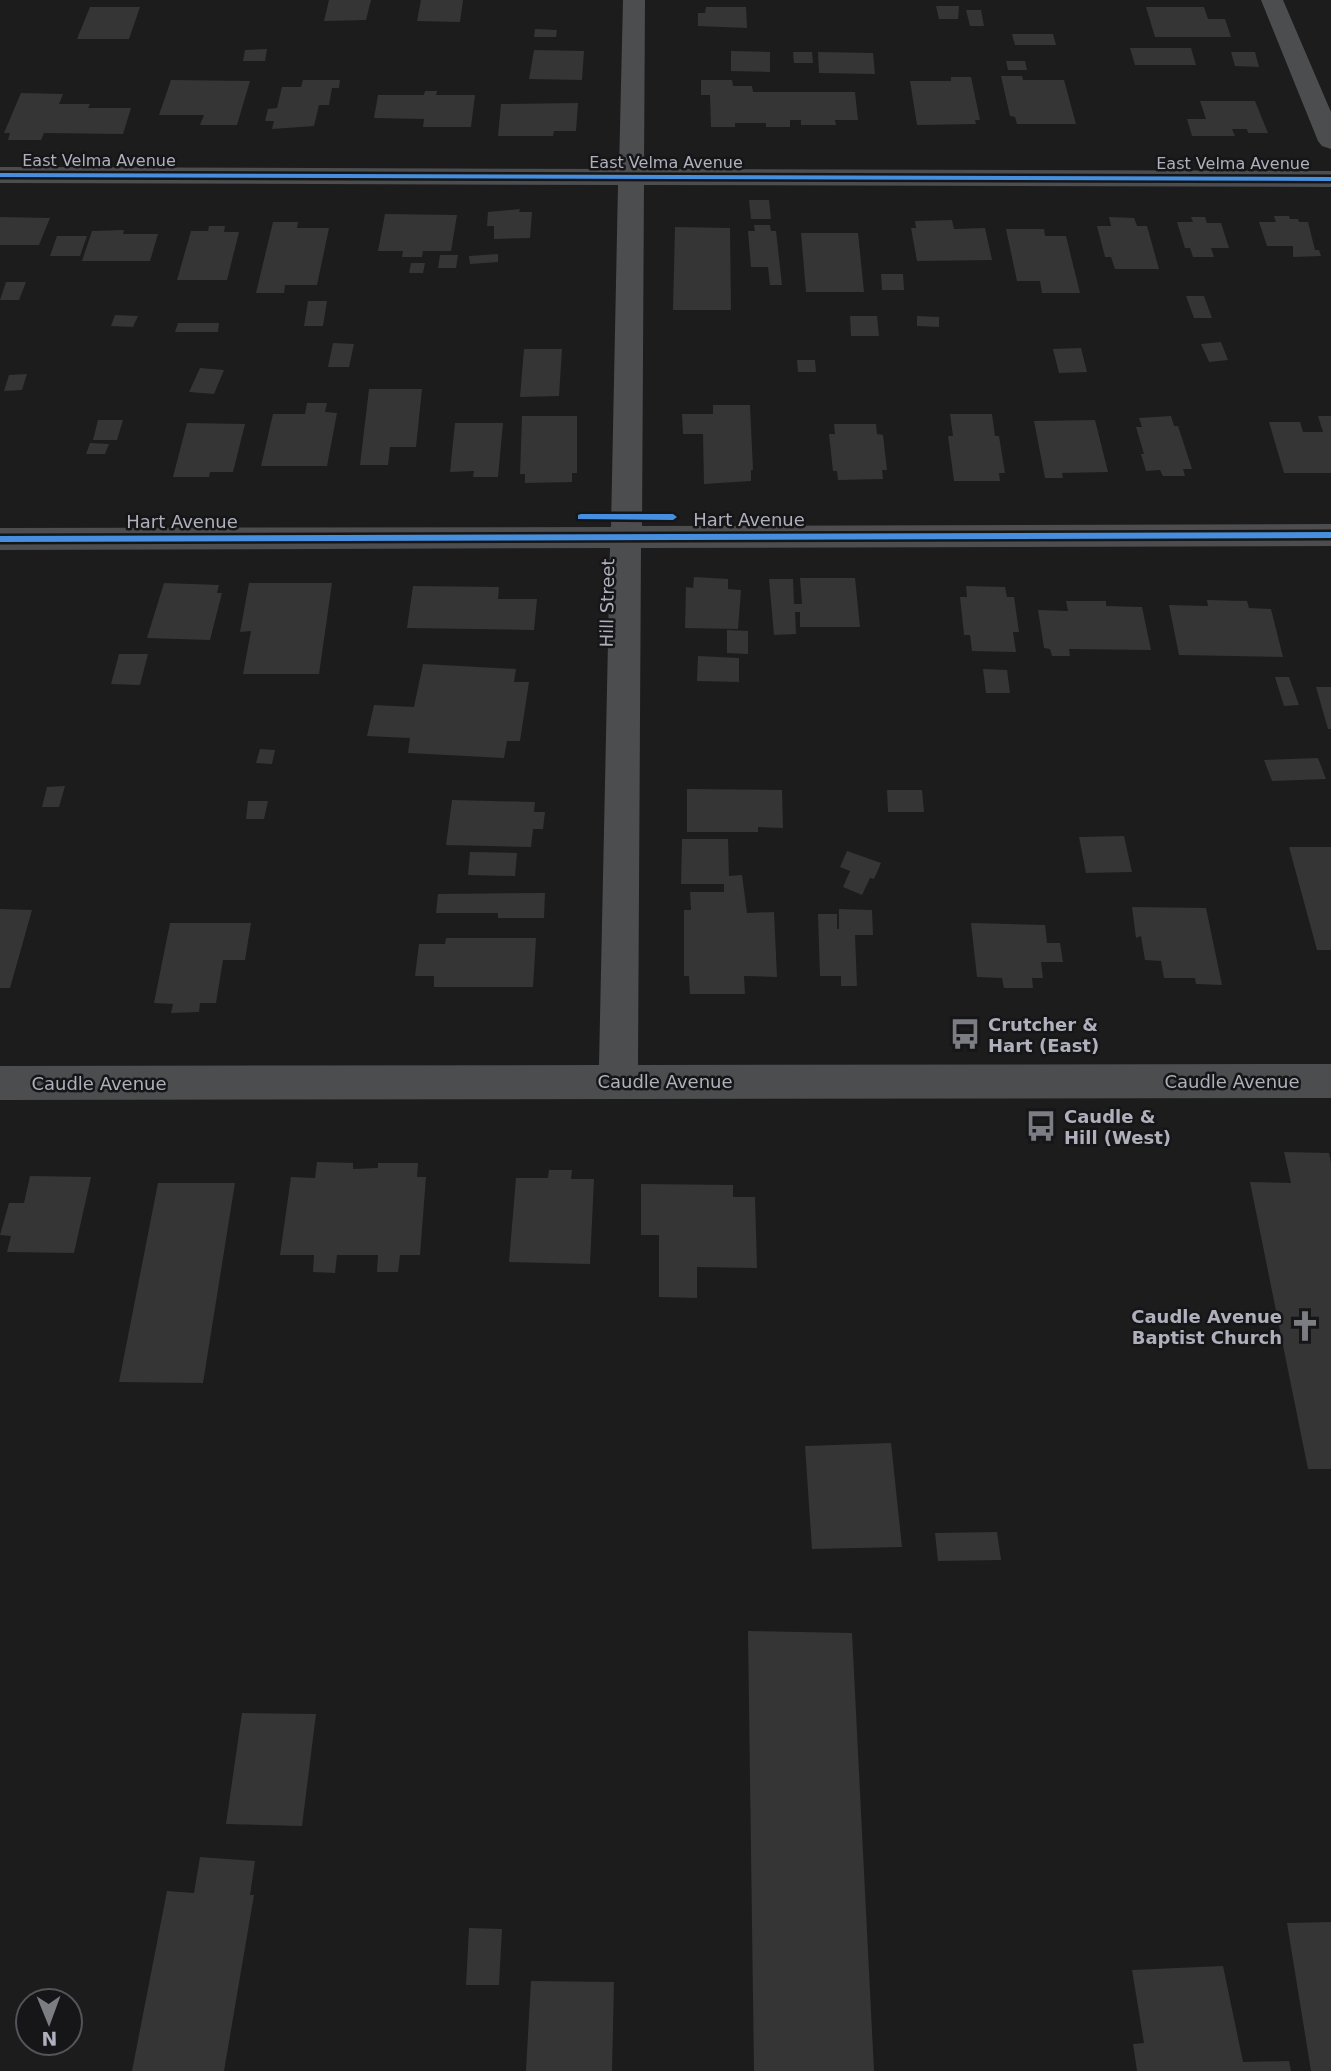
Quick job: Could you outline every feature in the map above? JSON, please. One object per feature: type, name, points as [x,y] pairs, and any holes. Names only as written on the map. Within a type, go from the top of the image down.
[{"type":"street","name":"Hill Street","points":[[618,1081],[629,177],[634,0]]},
{"type":"street","points":[[1272,0],[1331,141]]},
{"type":"street","name":"East Velma Avenue","points":[[0,175],[1331,179]]},
{"type":"street","name":"Hart Avenue","points":[[0,539],[1331,535]]},
{"type":"street","name":"Caudle Avenue","points":[[0,1083],[1331,1081]]},
{"type":"building","points":[[329,0],[371,0],[366,20],[324,21]]},
{"type":"building","points":[[421,0],[463,0],[460,22],[417,21]]},
{"type":"building","points":[[936,6],[959,6],[958,19],[939,19]]},
{"type":"building","points":[[90,7],[140,7],[129,39],[77,39]]},
{"type":"building","points":[[706,7],[746,7],[747,28],[698,26],[698,13],[705,13]]},
{"type":"building","points":[[1146,7],[1204,7],[1208,19],[1225,19],[1231,37],[1155,37]]},
{"type":"building","points":[[966,10],[981,10],[984,26],[970,26]]},
{"type":"building","points":[[535,29],[557,30],[556,37],[534,37]]},
{"type":"building","points":[[1012,34],[1053,34],[1056,45],[1015,45]]},
{"type":"building","points":[[1130,48],[1191,48],[1196,65],[1135,65]]},
{"type":"building","points":[[267,49],[265,61],[243,61],[245,50]]},
{"type":"building","points":[[534,50],[584,51],[582,80],[529,79]]},
{"type":"building","points":[[731,51],[770,52],[770,72],[731,71]]},
{"type":"building","points":[[793,52],[812,52],[813,63],[794,63]]},
{"type":"building","points":[[818,52],[873,53],[875,74],[819,73]]},
{"type":"building","points":[[1231,52],[1255,52],[1259,67],[1235,66]]},
{"type":"building","points":[[1006,61],[1025,61],[1027,70],[1008,70]]},
{"type":"building","points":[[1001,76],[1022,76],[1023,80],[1064,80],[1076,124],[1017,124],[1015,117],[1010,116]]},
{"type":"building","points":[[951,77],[971,77],[980,120],[975,120],[976,124],[917,125],[910,81],[951,81]]},
{"type":"building","points":[[171,80],[250,81],[237,125],[200,125],[204,115],[159,115]]},
{"type":"building","points":[[303,80],[340,80],[339,88],[332,88],[329,105],[319,105],[314,126],[272,129],[274,121],[265,121],[268,109],[277,108],[282,87],[301,87]]},
{"type":"building","points":[[701,80],[732,80],[733,86],[752,86],[753,92],[855,92],[858,120],[835,120],[836,125],[801,125],[801,120],[790,120],[790,127],[766,127],[766,123],[735,123],[735,127],[711,127],[710,95],[701,95]]},
{"type":"building","points":[[425,91],[437,91],[436,95],[475,95],[471,127],[423,127],[424,119],[374,118],[378,95],[424,95]]},
{"type":"building","points":[[21,93],[63,94],[59,104],[90,104],[88,108],[131,108],[123,134],[44,133],[41,140],[8,140],[10,133],[4,133]]},
{"type":"building","points":[[1200,101],[1255,101],[1268,133],[1248,133],[1247,129],[1232,129],[1235,136],[1192,136],[1187,119],[1206,119]]},
{"type":"building","points":[[578,103],[576,131],[554,131],[553,136],[498,136],[501,104]]},
{"type":"building","points":[[749,200],[769,200],[771,219],[751,219]]},
{"type":"building","points":[[520,209],[519,212],[532,212],[530,238],[494,239],[494,226],[487,226],[488,212]]},
{"type":"building","points":[[385,214],[457,215],[451,251],[423,251],[422,257],[402,257],[403,251],[378,251]]},
{"type":"building","points":[[1274,216],[1289,216],[1299,222],[1308,222],[1315,250],[1319,250],[1321,256],[1293,257],[1293,246],[1267,246],[1259,222],[1276,222]]},
{"type":"building","points":[[0,217],[50,218],[39,245],[0,245]]},
{"type":"building","points":[[1109,217],[1134,218],[1137,226],[1147,226],[1159,269],[1115,269],[1111,257],[1105,257],[1097,226],[1111,226]]},
{"type":"building","points":[[1191,217],[1205,217],[1207,223],[1221,223],[1229,248],[1211,248],[1214,257],[1193,257],[1190,248],[1185,248],[1177,222],[1193,222]]},
{"type":"building","points":[[952,220],[954,229],[985,228],[992,260],[917,261],[911,228],[916,228],[915,221]]},
{"type":"building","points":[[273,222],[298,222],[297,228],[329,228],[317,285],[285,285],[284,293],[256,293]]},
{"type":"building","points":[[754,225],[770,225],[771,231],[776,231],[782,285],[770,285],[768,267],[751,267],[748,231],[755,231]]},
{"type":"building","points":[[209,226],[225,226],[224,232],[239,232],[227,280],[177,280],[191,231],[208,231]]},
{"type":"building","points":[[675,227],[730,228],[731,310],[673,310]]},
{"type":"building","points":[[1006,229],[1044,229],[1045,236],[1066,236],[1080,293],[1042,293],[1040,281],[1017,281]]},
{"type":"building","points":[[124,230],[123,234],[158,234],[150,261],[82,261],[92,231]]},
{"type":"building","points":[[801,233],[858,233],[864,292],[806,292]]},
{"type":"building","points":[[57,236],[87,236],[80,256],[50,256]]},
{"type":"building","points":[[498,254],[498,262],[470,264],[469,256]]},
{"type":"building","points":[[440,255],[458,255],[456,268],[438,268]]},
{"type":"building","points":[[411,263],[425,263],[423,273],[409,273]]},
{"type":"building","points":[[881,274],[903,274],[904,290],[882,290]]},
{"type":"building","points":[[6,282],[26,282],[19,300],[0,300]]},
{"type":"building","points":[[1186,296],[1204,296],[1212,318],[1194,318]]},
{"type":"building","points":[[308,301],[327,301],[323,326],[304,326]]},
{"type":"building","points":[[115,315],[138,316],[133,327],[111,326]]},
{"type":"building","points":[[850,316],[877,316],[879,336],[851,336]]},
{"type":"building","points":[[917,316],[939,317],[939,327],[917,326]]},
{"type":"building","points":[[178,323],[219,323],[218,332],[175,332]]},
{"type":"building","points":[[1221,342],[1228,360],[1209,362],[1201,344]]},
{"type":"building","points":[[333,343],[354,344],[349,367],[328,367]]},
{"type":"building","points":[[1081,348],[1087,372],[1059,373],[1053,349]]},
{"type":"building","points":[[524,349],[562,349],[559,396],[520,397]]},
{"type":"building","points":[[797,360],[815,360],[816,372],[798,372]]},
{"type":"building","points":[[200,368],[224,370],[214,394],[189,392]]},
{"type":"building","points":[[27,374],[22,390],[4,391],[9,375]]},
{"type":"building","points":[[369,389],[422,389],[416,447],[390,447],[388,465],[360,465]]},
{"type":"building","points":[[307,403],[327,403],[325,412],[337,413],[327,466],[261,466],[273,414],[305,414]]},
{"type":"building","points":[[713,405],[750,405],[753,470],[751,481],[704,484],[703,434],[683,434],[682,414],[713,414]]},
{"type":"building","points":[[950,414],[992,414],[995,436],[999,436],[1005,473],[999,473],[1000,481],[954,481],[948,436],[953,436]]},
{"type":"building","points":[[522,416],[577,416],[577,473],[572,473],[572,482],[525,483],[525,474],[520,474]]},
{"type":"building","points":[[1171,416],[1174,426],[1178,426],[1192,469],[1183,469],[1185,476],[1163,476],[1160,470],[1146,471],[1141,454],[1144,454],[1136,427],[1142,427],[1139,418]]},
{"type":"building","points":[[1318,416],[1331,416],[1331,473],[1284,473],[1269,422],[1300,422],[1303,432],[1323,432]]},
{"type":"building","points":[[98,420],[123,420],[117,440],[93,440]]},
{"type":"building","points":[[1095,420],[1108,472],[1062,473],[1063,478],[1045,478],[1034,421]]},
{"type":"building","points":[[187,423],[245,424],[233,472],[210,472],[209,477],[173,477]]},
{"type":"building","points":[[455,423],[503,423],[498,477],[473,477],[474,471],[450,472]]},
{"type":"building","points":[[834,424],[876,424],[877,434],[883,435],[887,470],[882,470],[883,479],[838,480],[837,471],[833,471],[829,434],[835,434]]},
{"type":"building","points":[[90,443],[109,444],[105,454],[86,454]]},
{"type":"building","points":[[694,577],[728,579],[728,589],[741,590],[738,629],[685,628],[686,587],[693,588]]},
{"type":"building","points":[[800,578],[855,578],[860,627],[800,627],[800,612],[795,612],[796,634],[774,635],[769,579],[793,579],[794,604],[802,604]]},
{"type":"building","points":[[164,583],[219,585],[217,593],[222,593],[210,640],[147,638]]},
{"type":"building","points":[[249,583],[332,583],[319,674],[243,674],[251,631],[240,632]]},
{"type":"building","points":[[413,586],[499,587],[498,599],[537,599],[534,630],[407,628]]},
{"type":"building","points":[[966,586],[1005,587],[1007,597],[1014,597],[1019,632],[1013,632],[1016,652],[972,651],[970,635],[964,635],[960,597],[967,597]]},
{"type":"building","points":[[1207,600],[1247,601],[1249,608],[1271,609],[1283,657],[1179,655],[1169,605],[1208,606]]},
{"type":"building","points":[[1066,601],[1106,601],[1106,606],[1142,607],[1151,650],[1069,649],[1070,656],[1052,656],[1050,649],[1044,648],[1038,610],[1068,611]]},
{"type":"building","points":[[727,630],[748,631],[748,654],[727,653]]},
{"type":"building","points":[[119,654],[148,654],[140,685],[111,684]]},
{"type":"building","points":[[698,656],[739,658],[739,682],[697,681]]},
{"type":"building","points":[[423,664],[516,669],[514,682],[529,682],[520,741],[507,741],[504,758],[408,753],[410,738],[367,736],[374,705],[414,707]]},
{"type":"building","points":[[983,669],[1007,670],[1010,693],[986,693]]},
{"type":"building","points":[[1275,677],[1289,677],[1299,705],[1284,706]]},
{"type":"building","points":[[1316,687],[1331,687],[1331,729],[1328,729]]},
{"type":"building","points":[[260,749],[275,750],[272,764],[256,763]]},
{"type":"building","points":[[1318,758],[1326,779],[1272,781],[1264,760]]},
{"type":"building","points":[[65,786],[59,807],[42,807],[47,787]]},
{"type":"building","points":[[687,789],[782,790],[783,828],[758,827],[758,832],[687,832]]},
{"type":"building","points":[[887,790],[922,790],[924,812],[888,812]]},
{"type":"building","points":[[452,800],[535,802],[534,812],[545,812],[543,829],[533,829],[531,847],[446,845]]},
{"type":"building","points":[[248,801],[268,801],[264,819],[246,819]]},
{"type":"building","points":[[1124,836],[1132,872],[1086,873],[1079,837]]},
{"type":"building","points":[[682,839],[728,839],[729,876],[742,875],[747,913],[774,912],[777,977],[744,976],[745,994],[690,994],[689,976],[684,976],[684,910],[691,910],[690,892],[724,892],[724,884],[681,884]]},
{"type":"building","points":[[1289,847],[1331,847],[1331,950],[1317,950]]},
{"type":"building","points":[[847,851],[881,863],[874,879],[870,878],[862,895],[843,887],[850,871],[840,867]]},
{"type":"building","points":[[470,852],[517,853],[515,876],[468,875]]},
{"type":"building","points":[[545,893],[544,918],[498,918],[498,913],[436,913],[438,894]]},
{"type":"building","points":[[1132,907],[1206,908],[1222,985],[1196,984],[1195,978],[1164,978],[1161,961],[1145,960],[1141,936],[1136,938]]},
{"type":"building","points":[[0,909],[32,910],[10,988],[0,988]]},
{"type":"building","points":[[839,909],[872,910],[873,935],[855,935],[857,986],[841,986],[841,976],[820,976],[818,914],[837,914],[839,929]]},
{"type":"building","points":[[170,923],[251,923],[245,960],[223,960],[216,1003],[200,1003],[199,1012],[171,1013],[173,1004],[154,1003]]},
{"type":"building","points":[[971,923],[1045,925],[1047,943],[1060,943],[1063,962],[1041,962],[1043,978],[1032,978],[1033,988],[1004,988],[1002,978],[977,977]]},
{"type":"building","points":[[446,938],[536,938],[533,987],[434,987],[434,976],[415,976],[419,944],[445,944]]},
{"type":"building","name":"Caudle Avenue Baptist Church","points":[[1284,1152],[1329,1153],[1331,1163],[1331,1469],[1308,1469],[1250,1182],[1291,1183]]},
{"type":"building","points":[[317,1162],[353,1163],[353,1169],[378,1168],[378,1163],[418,1163],[417,1177],[426,1177],[420,1255],[400,1255],[398,1272],[377,1272],[378,1255],[337,1255],[335,1273],[313,1272],[314,1255],[280,1255],[291,1177],[315,1178]]},
{"type":"building","points":[[549,1170],[572,1170],[571,1179],[594,1179],[590,1264],[509,1262],[516,1178],[548,1178]]},
{"type":"building","points":[[30,1176],[91,1177],[74,1253],[7,1252],[11,1236],[0,1235],[9,1203],[24,1203]]},
{"type":"building","points":[[158,1183],[235,1183],[203,1383],[119,1382]]},
{"type":"building","points":[[641,1184],[733,1185],[733,1197],[755,1197],[757,1268],[697,1267],[697,1298],[659,1297],[659,1235],[641,1235]]},
{"type":"building","points":[[891,1443],[902,1547],[812,1549],[805,1446]]},
{"type":"building","points":[[997,1532],[1001,1560],[938,1561],[935,1533]]},
{"type":"building","points":[[748,1631],[852,1633],[874,2071],[754,2071]]},
{"type":"building","points":[[242,1713],[316,1714],[302,1826],[226,1824]]},
{"type":"building","points":[[200,1857],[255,1861],[250,1895],[254,1895],[224,2071],[132,2071],[167,1891],[194,1893]]},
{"type":"building","points":[[1331,1922],[1331,2071],[1311,2071],[1287,1923]]},
{"type":"building","points":[[469,1928],[502,1929],[499,1985],[466,1985]]},
{"type":"building","points":[[1223,1966],[1243,2062],[1289,2061],[1291,2071],[1137,2071],[1133,2044],[1144,2043],[1132,1970]]},
{"type":"building","points":[[531,1981],[614,1982],[612,2071],[526,2071]]},
{"type":"cycle path","points":[[0,175],[1331,179]]},
{"type":"cycle path","points":[[581,517],[673,517]]},
{"type":"cycle path","points":[[0,539],[1331,535]]},
{"type":"place","name":"Crutcher & Hart (East)","points":[[965,1034]]},
{"type":"place","name":"Caudle & Hill (West)","points":[[1041,1126]]},
{"type":"place","name":"Caudle Avenue Baptist Church","points":[[1305,1326]]}]
